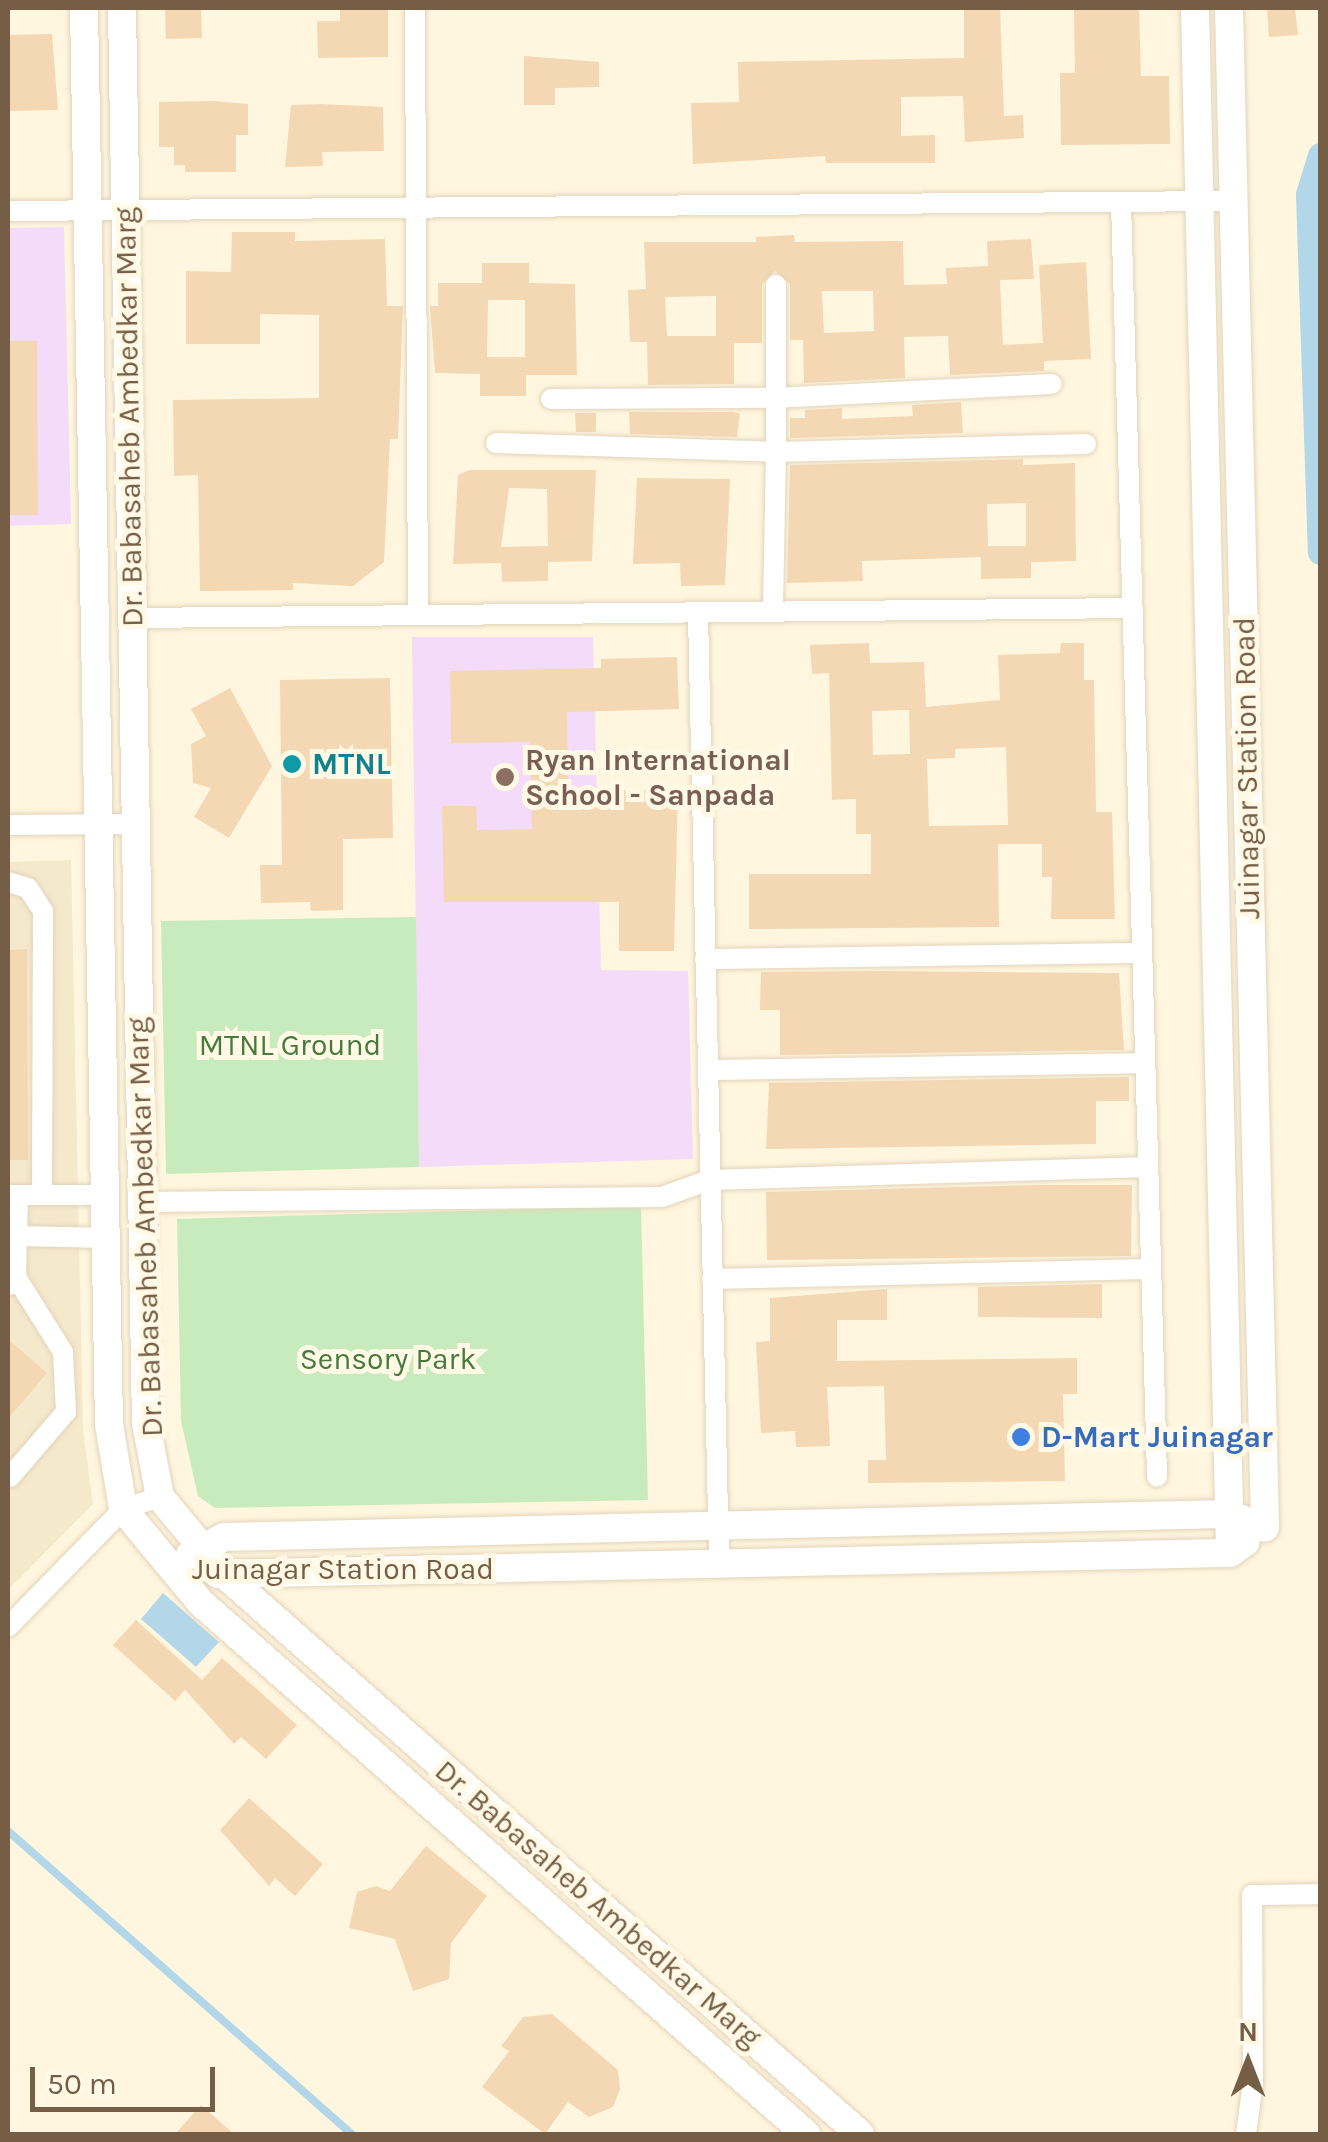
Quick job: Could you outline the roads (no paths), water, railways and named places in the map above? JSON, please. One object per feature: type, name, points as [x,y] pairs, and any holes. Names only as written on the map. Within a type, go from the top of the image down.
[{"type":"street","name":"Dr. Babasaheb Ambedkar Marg","points":[[84,8],[109,1424],[123,1509],[166,1567],[806,2134]]},
{"type":"street","name":"Dr. Babasaheb Ambedkar Marg","points":[[122,8],[146,1423],[160,1497],[225,1575],[860,2134]]},
{"type":"street","points":[[415,8],[418,615]]},
{"type":"street","name":"Juinagar Station Road","points":[[166,1567],[225,1575],[1230,1553],[1195,8]]},
{"type":"street","name":"Juinagar Station Road","points":[[166,1567],[224,1536],[1229,1514],[1265,1528],[1229,8]]},
{"type":"street","points":[[8,211],[1233,201]]},
{"type":"street","points":[[1121,202],[1158,1476]]},
{"type":"street","points":[[774,611],[776,285]]},
{"type":"street","points":[[551,399],[773,398],[1052,384]]},
{"type":"street","points":[[496,442],[776,452],[1086,444]]},
{"type":"street","points":[[132,618],[1132,608]]},
{"type":"street","points":[[698,612],[719,1564]]},
{"type":"street","points":[[8,825],[136,824]]},
{"type":"street","points":[[8,882],[28,888],[42,911],[42,1195]]},
{"type":"street","points":[[705,959],[1142,953]]},
{"type":"street","points":[[708,1070],[1145,1063]]},
{"type":"street","points":[[143,1202],[662,1197],[709,1180],[1148,1168]]},
{"type":"street","points":[[10,1477],[66,1412],[63,1352],[12,1282],[17,1236],[13,1195],[105,1195]]},
{"type":"street","points":[[17,1236],[106,1238]]},
{"type":"street","points":[[712,1279],[1150,1269]]},
{"type":"street","points":[[8,1627],[123,1509],[160,1497]]},
{"type":"street","points":[[1230,1553],[1265,1528]]},
{"type":"street","points":[[1246,2134],[1252,2083],[1252,1895],[1320,1894]]},
{"type":"street","points":[[646,1995],[671,1968]]},
{"type":"water","points":[[163,1593],[219,1642],[196,1667],[141,1619]]},
{"type":"waterway","points":[[1320,155],[1308,194],[1320,552]]},
{"type":"waterway","points":[[8,1831],[352,2134]]},
{"type":"place","name":"MTNL","points":[[292,764]]},
{"type":"place","name":"Ryan International School - Sanpada","points":[[505,777]]},
{"type":"place","name":"D-Mart Juinagar","points":[[1021,1437]]},
{"type":"park label","name":"MTNL Ground","points":[[290,1045]]},
{"type":"park label","name":"Sensory Park","points":[[388,1359]]}]
